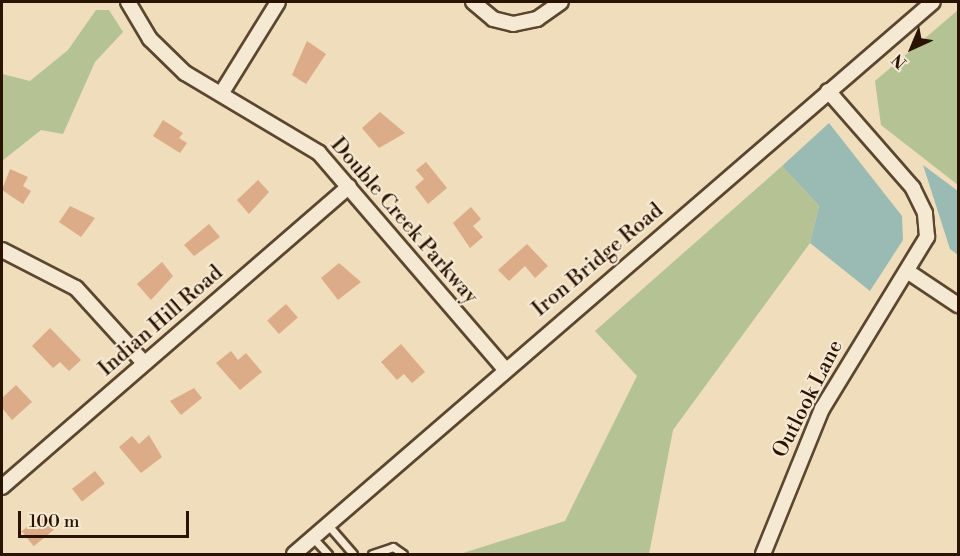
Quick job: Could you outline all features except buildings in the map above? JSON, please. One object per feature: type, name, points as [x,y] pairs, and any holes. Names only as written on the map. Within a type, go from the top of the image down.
[{"type":"street","name":"Double Creek Parkway","points":[[128,2],[167,58],[221,94],[306,143],[349,186],[504,368]]},
{"type":"street","points":[[221,94],[278,2]]},
{"type":"street","points":[[473,2],[493,19],[513,24],[537,19],[561,2]]},
{"type":"street","name":"Iron Bridge Road","points":[[294,555],[504,368],[933,2]]},
{"type":"street","name":"Outlook Lane","points":[[763,555],[822,409],[910,273],[927,237],[920,200],[828,91]]},
{"type":"street","name":"Indian Hill Road","points":[[2,487],[349,186]]},
{"type":"street","points":[[2,250],[76,288],[144,363]]},
{"type":"street","points":[[910,273],[958,305]]},
{"type":"lane","points":[[328,525],[353,555]]},
{"type":"lane","points":[[313,538],[328,555]]},
{"type":"lane","points":[[372,555],[393,547],[403,555]]},
{"type":"green space","points":[[96,10],[109,10],[123,32],[95,62],[63,134],[41,130],[2,161],[2,74],[30,81],[68,50]]},
{"type":"green space","points":[[958,10],[958,185],[881,125],[875,81]]},
{"type":"green space","points":[[782,166],[819,206],[810,243],[673,430],[649,554],[460,554],[565,521],[637,376],[595,331]]},
{"type":"water","points":[[829,123],[902,216],[903,240],[870,291],[810,243],[819,206],[782,166]]},
{"type":"water","points":[[923,165],[958,191],[958,255],[950,249]]}]
